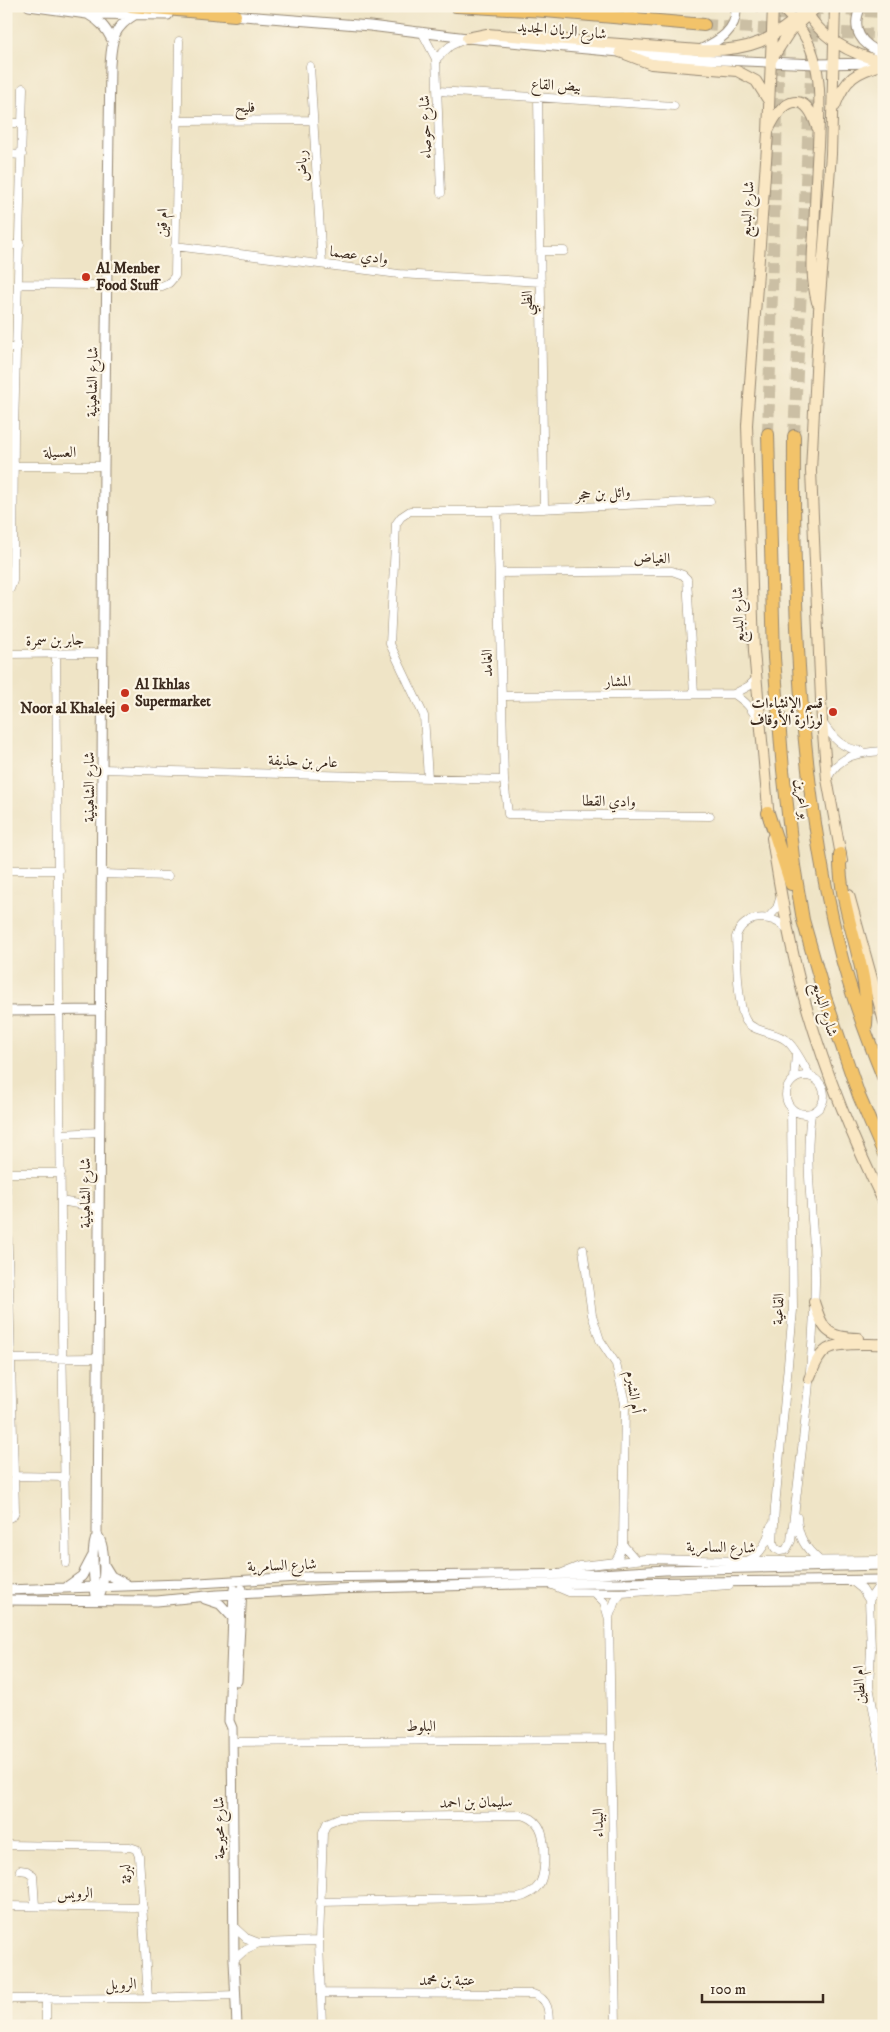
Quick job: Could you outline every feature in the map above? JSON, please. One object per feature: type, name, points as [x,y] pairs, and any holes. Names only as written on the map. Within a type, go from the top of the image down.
[{"type":"highway","name":"شارع الريان الجديد","points":[[456,6],[545,11],[704,25]]},
{"type":"highway","points":[[133,10],[235,15]]},
{"type":"highway","name":"بو اعرين","points":[[768,434],[774,658],[782,770],[803,920],[820,981],[846,1061],[884,1154]]},
{"type":"highway","name":"بو اعرين","points":[[794,436],[798,655],[805,753],[814,821],[836,935],[850,986],[884,1079]]},
{"type":"highway","points":[[768,813],[803,920]]},
{"type":"highway","points":[[840,854],[842,882],[866,995],[866,1033]]},
{"type":"main road","name":"شارع البديع","points":[[773,6],[768,133],[747,425],[759,724],[768,813],[781,896],[804,998],[833,1086],[866,1166],[884,1203]]},
{"type":"main road","points":[[778,6],[795,23],[810,46],[816,64],[821,93],[812,269],[819,310]]},
{"type":"main road","points":[[771,62],[783,41],[806,9],[818,6]]},
{"type":"main road","points":[[835,6],[831,154],[819,310],[811,471],[822,722],[827,779],[840,854],[884,1022]]},
{"type":"main road","points":[[806,9],[820,29],[834,42],[884,63]]},
{"type":"main road","points":[[467,38],[487,34],[699,50],[723,50],[743,48],[772,37],[795,23]]},
{"type":"main road","points":[[620,52],[651,64],[737,71],[756,80],[768,100]]},
{"type":"main road","points":[[831,116],[846,83],[858,73],[884,63]]},
{"type":"main road","points":[[768,133],[778,111],[783,106],[793,102],[800,102],[807,107],[814,117],[819,130]]},
{"type":"main road","points":[[814,1302],[822,1324],[834,1335],[848,1338],[884,1338]]},
{"type":"main road","points":[[809,1379],[820,1357],[830,1347],[837,1345],[884,1344]]},
{"type":"street","points":[[28,6],[87,14],[133,10]]},
{"type":"street","points":[[699,50],[716,42],[728,32],[735,18],[736,6]]},
{"type":"street","points":[[861,6],[856,23],[858,32],[868,47],[884,54]]},
{"type":"street","points":[[112,40],[133,10]]},
{"type":"street","points":[[87,14],[98,20],[112,40]]},
{"type":"street","name":"شارع الريان الجديد","points":[[235,15],[370,26],[467,38],[696,59],[816,64],[884,63]]},
{"type":"street","name":"شارع حوصاء","points":[[422,32],[436,59],[441,193]]},
{"type":"street","points":[[436,59],[450,46],[467,38]]},
{"type":"street","name":"شارع الشاهينية","points":[[96,1600],[101,1594],[94,1552],[97,1536],[106,287],[112,40]]},
{"type":"street","name":"ام قين","points":[[19,284],[106,287],[162,286],[169,283],[175,276],[178,41]]},
{"type":"street","name":"رباض","points":[[310,66],[322,264]]},
{"type":"street","points":[[6,590],[10,589],[13,581],[10,513],[15,466],[10,429],[17,348],[23,88]]},
{"type":"street","name":"بيض القاع","points":[[438,91],[674,106]]},
{"type":"street","name":"الظبي","points":[[538,97],[544,509]]},
{"type":"street","name":"فليح","points":[[177,121],[313,120]]},
{"type":"street","points":[[6,123],[22,123]]},
{"type":"street","points":[[6,154],[22,154]]},
{"type":"street","points":[[6,246],[20,245]]},
{"type":"street","name":"وادي عصما","points":[[175,246],[399,274],[541,282]]},
{"type":"street","points":[[540,251],[564,251]]},
{"type":"street","points":[[6,348],[17,348]]},
{"type":"street","name":"العسيلة","points":[[15,466],[104,466]]},
{"type":"street","name":"وائل بن حجر","points":[[428,778],[424,716],[390,644],[396,524],[400,517],[410,511],[497,511],[710,501]]},
{"type":"street","name":"الغامد","points":[[497,511],[504,780],[508,814]]},
{"type":"street","name":"الغياض","points":[[499,573],[672,571],[683,575],[687,579],[694,694]]},
{"type":"street","name":"شارع الشاهينية","points":[[56,653],[62,1359],[66,1563]]},
{"type":"street","name":"جابر بن سمرة","points":[[6,654],[103,653]]},
{"type":"street","points":[[756,679],[749,686],[734,694],[746,702],[754,712],[759,724]]},
{"type":"street","name":"المشار","points":[[502,696],[734,694]]},
{"type":"street","points":[[822,722],[835,741],[849,749],[865,752]]},
{"type":"street","points":[[827,779],[838,763],[851,755],[884,751]]},
{"type":"street","name":"عامر بن حذيفة","points":[[102,769],[504,780]]},
{"type":"street","name":"وادي القطا","points":[[508,814],[710,816]]},
{"type":"street","points":[[6,870],[59,870]]},
{"type":"street","points":[[102,874],[168,876]]},
{"type":"street","points":[[768,918],[777,908],[781,896]]},
{"type":"street","points":[[789,930],[782,924],[768,918],[747,922],[739,929],[736,937],[741,1009],[746,1021],[751,1026],[780,1036],[789,1042],[811,1077]]},
{"type":"street","points":[[6,1011],[100,1010]]},
{"type":"street","points":[[794,1079],[796,1054]]},
{"type":"street","points":[[802,1076],[811,1077],[818,1081],[822,1087],[823,1103],[818,1110],[804,1115],[791,1110],[786,1102],[785,1094],[788,1085],[794,1079],[802,1076]]},
{"type":"street","name":"القاعية","points":[[791,1110],[793,1310],[775,1507],[774,1545],[777,1550],[784,1551],[790,1545],[796,1496],[809,1379],[814,1302],[814,1248],[808,1144],[811,1114]]},
{"type":"street","points":[[61,1134],[100,1132]]},
{"type":"street","points":[[6,1173],[61,1173]]},
{"type":"street","points":[[6,1178],[9,1359],[15,1476],[15,1511],[13,1516],[6,1519]]},
{"type":"street","points":[[61,1201],[99,1208]]},
{"type":"street","name":"أم الشبرم","points":[[583,1250],[592,1315],[600,1340],[616,1364],[625,1403],[623,1545],[614,1563]]},
{"type":"street","points":[[9,1359],[97,1358]]},
{"type":"street","points":[[15,1476],[65,1477]]},
{"type":"street","name":"القاعية","points":[[796,1496],[797,1525],[800,1538],[808,1550],[820,1560]]},
{"type":"street","name":"القاعية","points":[[746,1561],[758,1554],[767,1541],[775,1507]]},
{"type":"street","name":"شارع الشاهينية","points":[[97,1536],[100,1540],[103,1562],[99,1586]]},
{"type":"street","points":[[623,1545],[636,1560]]},
{"type":"street","points":[[66,1587],[82,1576],[94,1552]]},
{"type":"street","name":"شارع السامرية","points":[[560,1574],[572,1568],[636,1560],[884,1560]]},
{"type":"street","points":[[103,1562],[114,1579],[131,1586]]},
{"type":"street","name":"شارع السامرية","points":[[6,1590],[450,1574],[600,1574],[664,1570],[884,1565]]},
{"type":"street","points":[[450,1574],[450,1586]]},
{"type":"street","points":[[852,1581],[862,1589],[869,1600],[883,1580]]},
{"type":"street","name":"شارع السامرية","points":[[6,1600],[182,1600],[266,1592],[450,1586],[883,1580]]},
{"type":"street","name":"شارع محيرجة","points":[[237,2026],[234,1960],[232,1728],[241,1612],[238,1581]]},
{"type":"street","name":"شارع السامرية","points":[[550,1584],[568,1592],[622,1593],[707,1588],[740,1582]]},
{"type":"street","points":[[241,1612],[249,1602],[266,1592]]},
{"type":"street","name":"البيداء","points":[[595,1593],[606,1605],[609,1619],[616,2026]]},
{"type":"street","name":"البيداء","points":[[609,1619],[612,1606],[622,1593]]},
{"type":"street","name":"شارع محيرجة","points":[[232,1728],[230,1722],[233,1618],[238,1594]]},
{"type":"street","points":[[182,1600],[207,1599],[223,1606],[233,1618]]},
{"type":"street","name":"ام الطين","points":[[869,1600],[871,1648],[869,1686],[884,1768]]},
{"type":"street","name":"البلوط","points":[[232,1742],[611,1739]]},
{"type":"street","name":"سليمان بن احمد","points":[[320,1902],[518,1898],[526,1896],[538,1886],[542,1879],[544,1864],[542,1833],[534,1820],[522,1815],[339,1818],[327,1823],[323,1832],[320,1902],[319,1941],[322,2026]]},
{"type":"street","name":"لبرثة","points":[[6,1845],[134,1847],[139,1856],[148,1998]]},
{"type":"street","points":[[20,1870],[27,1871],[33,1875],[35,1906]]},
{"type":"street","name":"الرويس","points":[[6,1906],[143,1908]]},
{"type":"street","points":[[235,1928],[246,1938],[259,1943],[319,1941]]},
{"type":"street","points":[[234,1960],[246,1950],[259,1943]]},
{"type":"street","name":"عتبة بن محمد","points":[[322,1993],[533,1994],[541,1997],[548,2006],[549,2026]]},
{"type":"street","name":"الرويل","points":[[6,1999],[236,1995]]},
{"type":"street","points":[[46,1998],[46,2026]]},
{"type":"tunnel","points":[[757,6],[884,12]]},
{"type":"tunnel","points":[[768,434],[780,6]]},
{"type":"tunnel","points":[[794,436],[814,14]]},
{"type":"tunnel","points":[[704,25],[784,30]]},
{"type":"tunnel","points":[[824,32],[882,35]]},
{"type":"place","name":"Al Menber Food Stuff","points":[[86,277]]},
{"type":"place","name":"Al Ikhlas Supermarket","points":[[125,693]]},
{"type":"place","name":"Noor al Khaleej","points":[[125,708]]},
{"type":"place","name":"قسم الإنشاءات لوزارة الأوقاف","points":[[833,712]]}]
